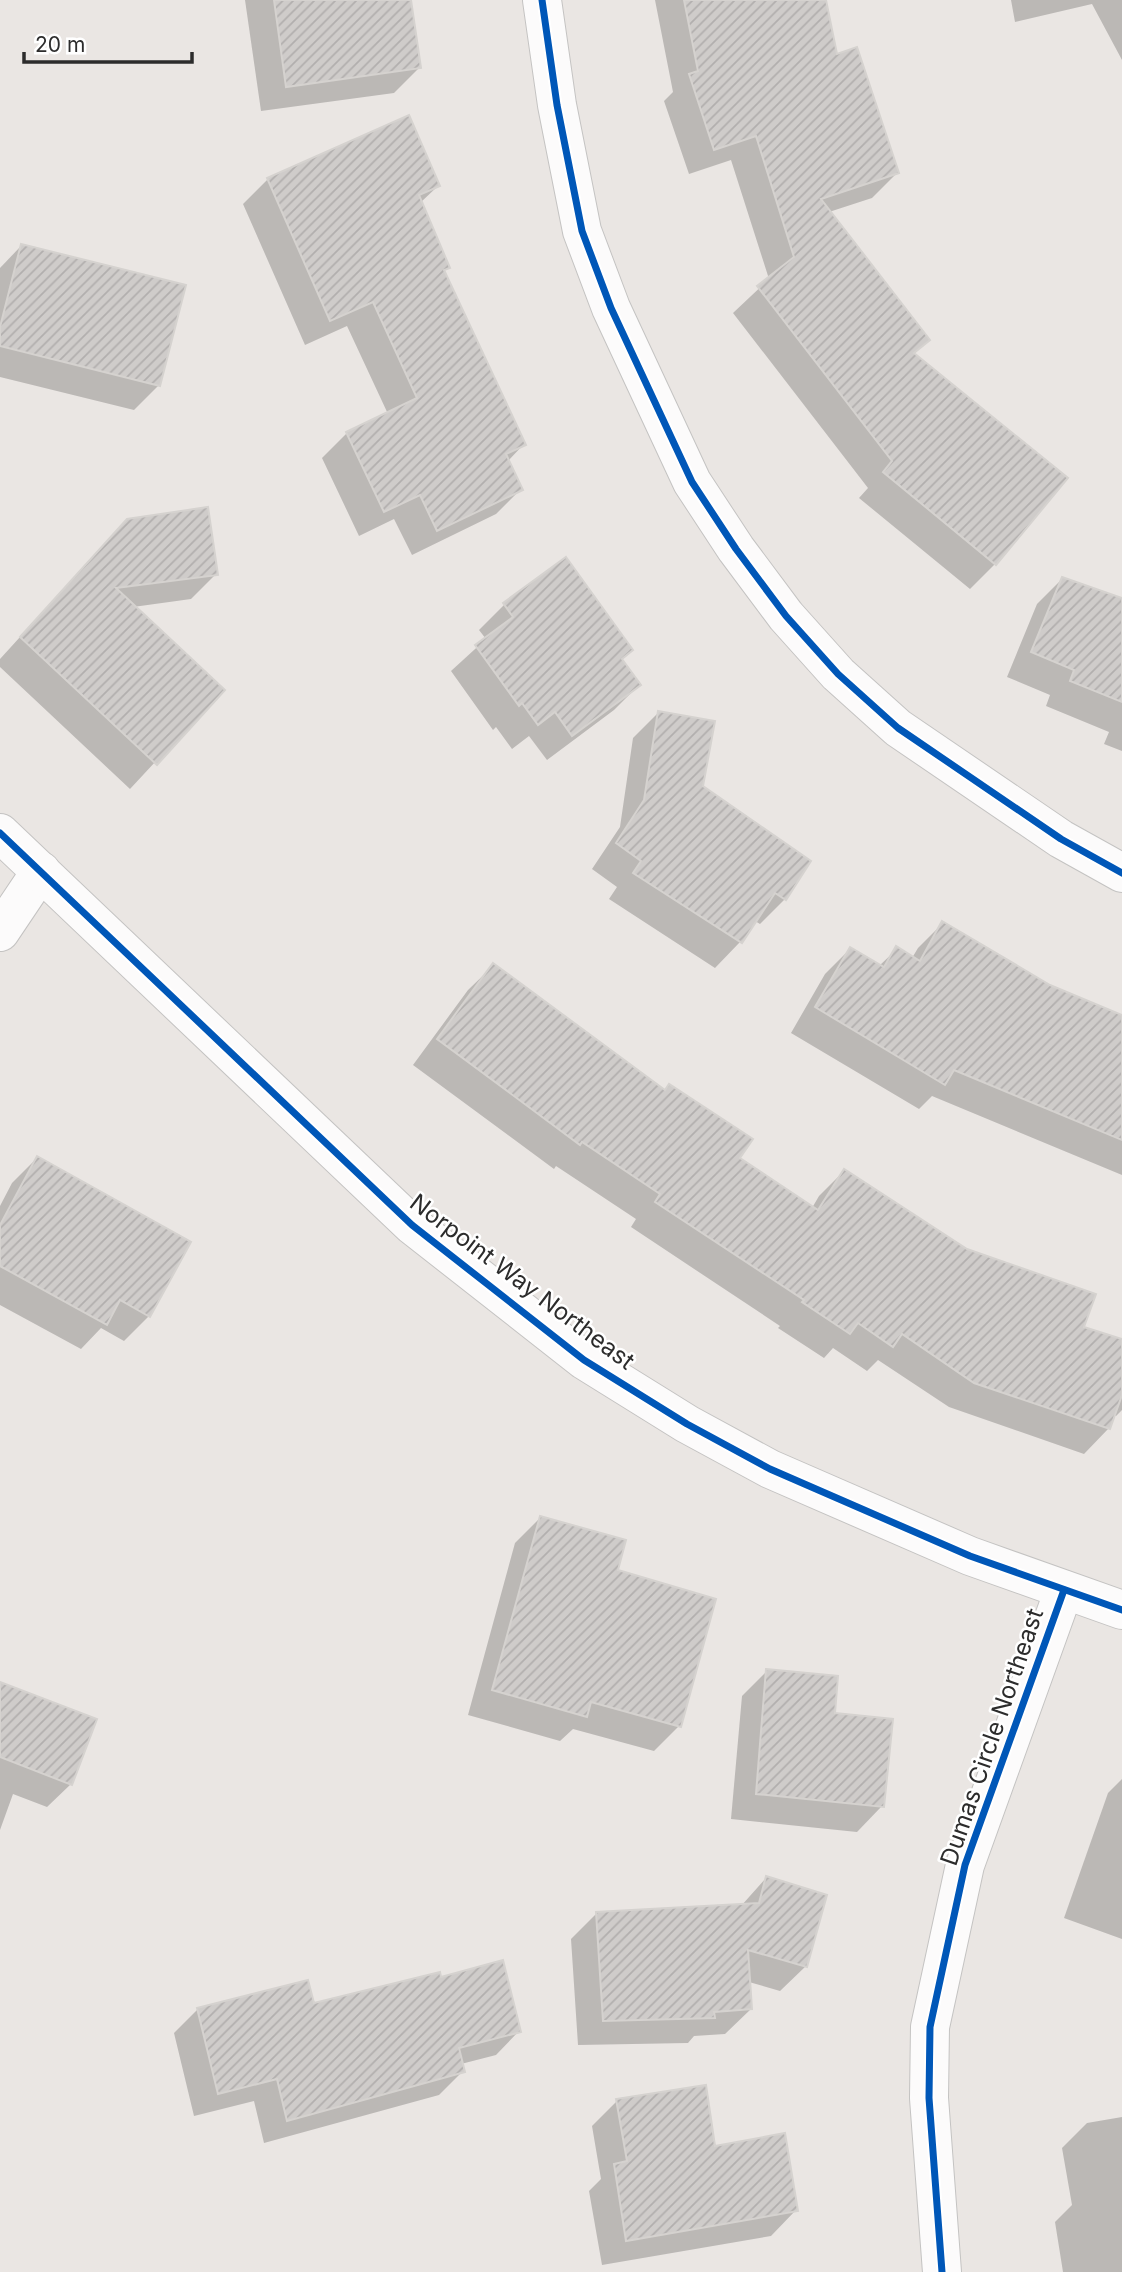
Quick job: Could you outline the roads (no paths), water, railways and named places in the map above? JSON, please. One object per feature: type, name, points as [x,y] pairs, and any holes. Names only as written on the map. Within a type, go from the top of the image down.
[{"type":"street","points":[[542,0],[557,105],[582,231],[611,307],[692,482],[736,549],[786,616],[838,674],[898,728],[1061,839],[1122,873]]},
{"type":"street","name":"Norpoint Way Northeast","points":[[0,833],[412,1225],[584,1360],[687,1424],[770,1469],[970,1556],[1122,1610]]},
{"type":"street","points":[[0,905],[41,871]]},
{"type":"street","points":[[0,932],[41,871]]},
{"type":"street","name":"Dumas Circle Northeast","points":[[942,2272],[929,2098],[930,2027],[965,1865],[1064,1590]]}]
